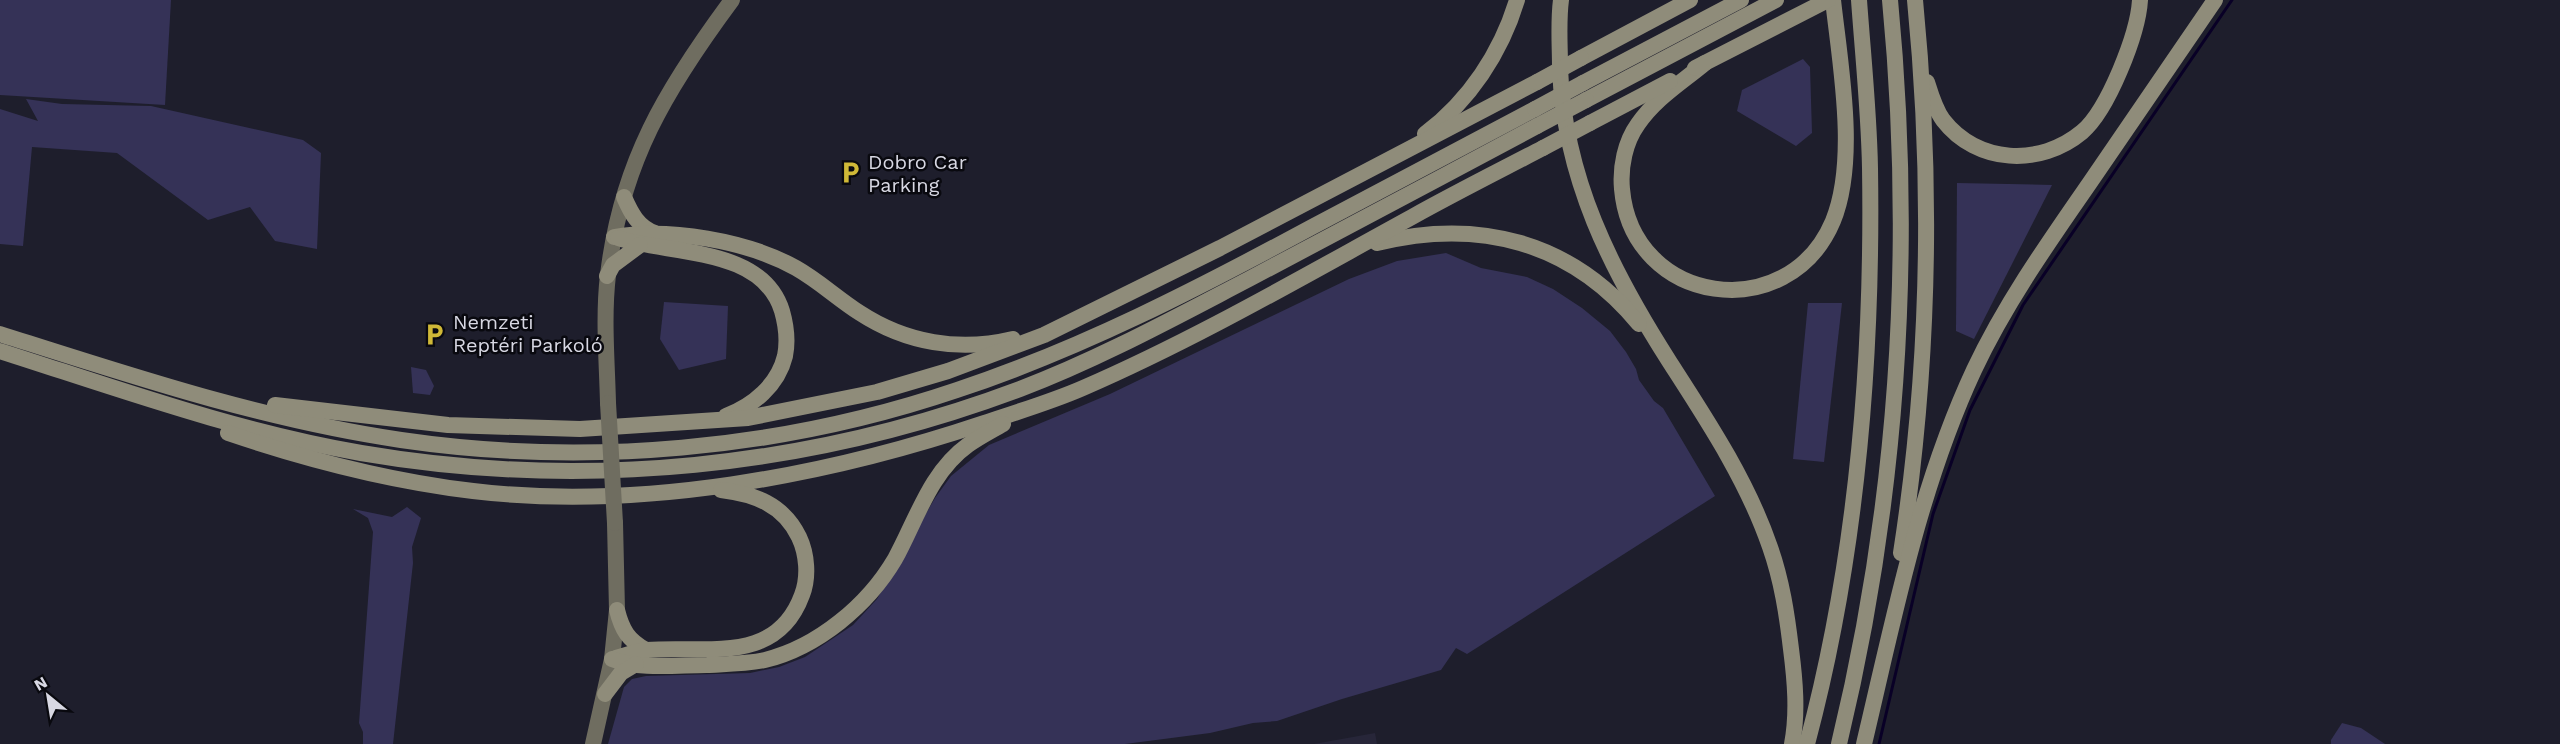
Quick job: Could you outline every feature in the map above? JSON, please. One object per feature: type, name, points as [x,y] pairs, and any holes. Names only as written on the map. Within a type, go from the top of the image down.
[{"type":"highway","points":[[1368,171],[1427,133],[1465,96],[1494,54],[1516,0]]},
{"type":"highway","points":[[1562,0],[1560,28],[1562,101],[1577,176],[1592,221],[1618,273],[1731,463],[1754,508],[1770,547],[1787,610],[1793,664],[1795,714],[1792,744]]},
{"type":"highway","points":[[160,385],[191,384],[268,404],[448,425],[580,429],[711,421],[791,411],[877,392],[948,371],[1044,335],[1220,248],[1690,0]]},
{"type":"highway","points":[[0,334],[160,385],[280,417],[400,440],[488,449],[560,452],[646,450],[727,442],[804,430],[890,410],[954,391],[1085,341],[1235,268],[1741,0]]},
{"type":"highway","points":[[0,351],[244,427],[328,447],[401,459],[489,469],[643,470],[721,463],[793,452],[904,427],[964,409],[1023,388],[1092,358],[1169,321],[1776,0]]},
{"type":"highway","points":[[148,398],[172,415],[334,466],[476,492],[570,495],[643,494],[702,488],[854,461],[935,440],[1031,408],[1081,389],[1156,354],[1350,253],[1590,123],[1705,63],[1830,0],[1842,86],[1845,149],[1840,190],[1833,220],[1819,246],[1797,267],[1768,284],[1745,290],[1710,289],[1672,274],[1641,246],[1624,210],[1622,165],[1636,125],[1663,95],[1705,63]]},
{"type":"highway","points":[[1808,744],[1831,637],[1852,511],[1864,394],[1870,270],[1870,178],[1859,0]]},
{"type":"highway","points":[[1839,744],[1872,581],[1886,484],[1897,373],[1901,188],[1896,69],[1890,0]]},
{"type":"highway","points":[[1887,646],[1908,510],[1920,393],[1925,267],[1922,62],[1916,0]]},
{"type":"highway","points":[[1922,62],[1931,96],[1943,119],[1962,138],[1978,148],[2002,156],[2022,157],[2038,154],[2066,144],[2083,131],[2095,117],[2124,60],[2139,16],[2140,0]]},
{"type":"highway","points":[[1864,744],[1910,553],[1936,466],[1954,416],[1979,360],[2042,252],[2215,0]]},
{"type":"highway","points":[[624,197],[637,221],[648,231],[725,243],[767,255],[803,273],[874,321],[920,340],[941,345],[980,345],[1044,335]]},
{"type":"highway","points":[[1350,253],[1370,245],[1417,234],[1454,232],[1489,235],[1539,248],[1569,262],[1609,292],[1668,359]]},
{"type":"highway","points":[[614,237],[634,233],[656,233]]},
{"type":"highway","points":[[614,237],[640,246],[707,255],[738,265],[760,279],[770,289],[780,305],[786,333],[785,357],[779,373],[770,386],[747,406],[711,421]]},
{"type":"highway","points":[[608,276],[613,265],[640,246]]},
{"type":"highway","points":[[605,694],[621,673],[641,657],[728,664],[766,660],[800,647],[841,622],[873,590],[895,559],[935,480],[966,446],[1031,408]]},
{"type":"highway","points":[[612,659],[751,645],[779,630],[798,607],[807,562],[800,538],[783,514],[756,496],[702,488]]},
{"type":"highway","points":[[617,610],[625,634],[641,657]]},
{"type":"main road","points":[[593,744],[612,659],[617,610],[608,403],[608,276],[614,237],[633,164],[660,105],[696,49],[732,0]]},
{"type":"shaded area","points":[[0,0],[171,0],[165,105],[0,95]]},
{"type":"shaded area","points":[[1803,59],[1810,67],[1812,133],[1796,146],[1737,111],[1742,90]]},
{"type":"shaded area","points":[[26,99],[62,104],[151,106],[303,140],[321,153],[317,249],[275,241],[250,207],[208,220],[117,153],[32,147],[23,246],[0,244],[0,109],[38,121]]},
{"type":"shaded area","points":[[1957,183],[2052,185],[1974,339],[1956,331]]},
{"type":"shaded area","points":[[1446,253],[1481,268],[1527,277],[1553,289],[1582,308],[1610,331],[1626,352],[1636,369],[1639,380],[1654,401],[1663,408],[1715,496],[1467,654],[1456,648],[1441,670],[1277,721],[1253,723],[1210,733],[1125,744],[608,744],[624,687],[632,679],[646,676],[750,673],[779,667],[805,657],[853,625],[877,599],[935,498],[951,476],[989,445],[1110,394],[1349,279],[1397,261]]},
{"type":"shaded area","points":[[664,302],[728,306],[726,359],[679,370],[660,339]]},
{"type":"shaded area","points":[[1808,303],[1842,303],[1824,462],[1793,459]]},
{"type":"shaded area","points":[[411,367],[426,370],[434,386],[430,395],[413,393]]},
{"type":"shaded area","points":[[407,507],[421,518],[412,547],[413,563],[393,744],[363,744],[363,732],[359,723],[373,532],[368,518],[353,509],[392,517]]},
{"type":"shaded area","points":[[2342,723],[2361,728],[2385,744],[2331,744],[2331,740]]},
{"type":"shaded area","points":[[1375,733],[1377,744],[1314,744]]},
{"type":"waterway","points":[[1879,744],[1933,514],[1970,410],[2023,305],[2232,0]]},
{"type":"place","name":"Dobro Car Parking","points":[[850,173]]},
{"type":"place","name":"Nemzeti Reptéri Parkoló","points":[[435,334]]}]
